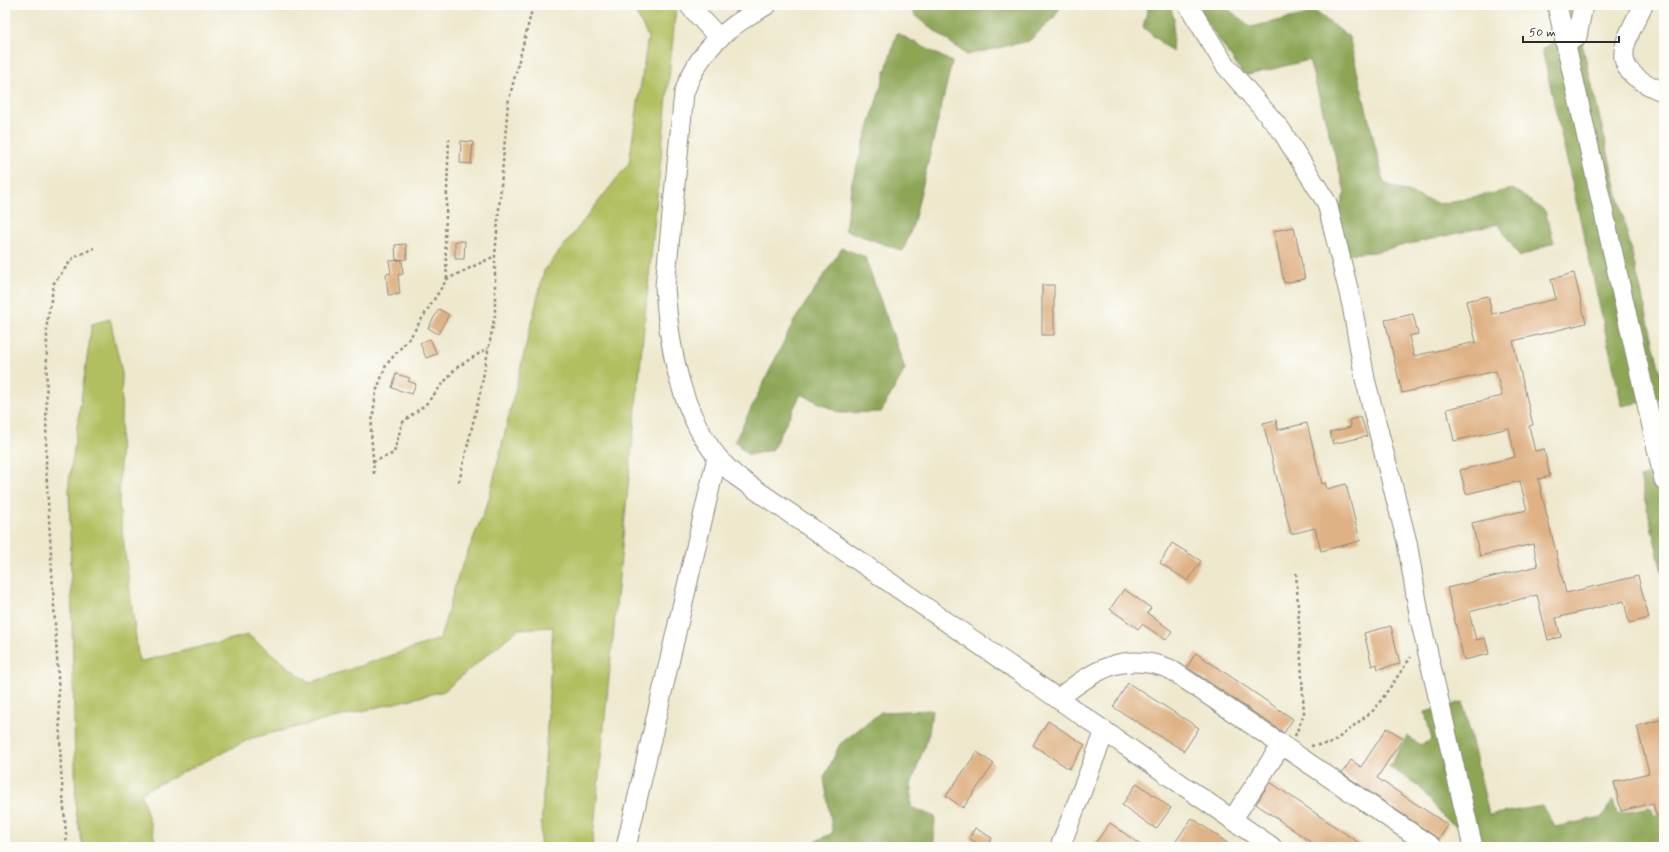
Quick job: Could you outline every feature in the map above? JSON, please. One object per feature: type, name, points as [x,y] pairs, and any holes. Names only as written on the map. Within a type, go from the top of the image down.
[{"type":"street","points":[[689,5],[719,38]]},
{"type":"street","points":[[767,5],[740,20],[719,38],[704,54],[693,71],[684,93],[665,286],[671,335],[683,388],[690,411],[700,433],[717,457],[736,476],[1272,847]]},
{"type":"street","points":[[1188,5],[1224,65],[1282,130],[1327,203],[1352,305],[1365,379],[1406,542],[1420,619],[1473,847]]},
{"type":"street","points":[[1557,5],[1664,480]]},
{"type":"street","points":[[1565,42],[1577,37],[1583,5]]},
{"type":"street","points":[[1643,5],[1625,42],[1623,52],[1624,59],[1627,67],[1638,79],[1664,92]]},
{"type":"street","points":[[626,847],[717,457]]},
{"type":"street","points":[[1058,699],[1088,676],[1114,664],[1134,662],[1155,664],[1181,676],[1432,847]]},
{"type":"street","points":[[1060,847],[1105,731]]},
{"type":"street","points":[[1232,820],[1286,747]]},
{"type":"path","points":[[459,482],[480,393],[495,315],[495,256],[508,103],[532,10],[537,5]]},
{"type":"path","points":[[447,279],[445,240],[448,140]]},
{"type":"path","points":[[67,847],[60,770],[58,676],[46,466],[47,322],[54,283],[74,258],[94,248]]},
{"type":"path","points":[[374,474],[371,430],[376,392],[386,365],[411,336],[447,279],[495,256]]},
{"type":"path","points":[[373,462],[394,453],[402,423],[426,404],[456,368],[489,348]]},
{"type":"path","points":[[1286,747],[1304,714],[1296,570]]},
{"type":"path","points":[[1286,747],[1332,743],[1374,709],[1411,657]]},
{"type":"green space","points":[[632,5],[676,7],[592,847],[540,847],[553,627],[518,629],[444,691],[252,738],[141,793],[157,847],[83,847],[76,812],[69,482],[92,324],[110,319],[122,373],[119,505],[139,662],[248,635],[309,683],[440,639],[457,579],[488,502],[544,271],[629,163],[648,37]]},
{"type":"green space","points":[[912,5],[1061,5],[1054,18],[1029,41],[967,55],[915,16]]},
{"type":"green space","points":[[1149,5],[1170,5],[1174,19],[1172,52],[1143,27]]},
{"type":"green space","points":[[1195,5],[1223,5],[1251,27],[1316,12],[1349,37],[1384,183],[1439,204],[1513,189],[1545,211],[1554,242],[1520,257],[1498,224],[1374,252],[1345,254],[1338,213],[1345,192],[1309,60],[1244,76]]},
{"type":"green space","points":[[1565,5],[1592,5],[1579,31],[1664,388],[1664,398],[1622,406],[1542,49],[1579,29]]},
{"type":"green space","points":[[897,33],[952,62],[913,225],[903,251],[845,230],[852,182]]},
{"type":"green space","points":[[842,248],[865,257],[905,369],[881,412],[840,413],[801,394],[772,450],[748,455],[735,441],[794,321]]},
{"type":"green space","points":[[1664,472],[1664,581],[1640,477]]},
{"type":"green space","points":[[1463,702],[1489,815],[1542,806],[1555,827],[1602,817],[1613,800],[1617,814],[1650,807],[1653,817],[1664,814],[1664,847],[1488,847],[1444,818],[1419,786],[1389,767],[1407,736],[1420,745],[1432,740],[1425,712]]},
{"type":"green space","points":[[932,710],[929,733],[911,785],[911,807],[935,817],[934,841],[930,847],[803,847],[833,833],[824,778],[840,744],[881,712]]},
{"type":"building","points":[[461,141],[473,142],[471,164],[460,163]]},
{"type":"building","points":[[1294,227],[1305,279],[1284,283],[1274,231]]},
{"type":"building","points":[[455,241],[465,241],[464,259],[455,259]]},
{"type":"building","points":[[406,244],[407,259],[396,260],[395,245]]},
{"type":"building","points":[[402,260],[403,274],[398,275],[400,294],[388,295],[386,274],[391,273],[389,261]]},
{"type":"building","points":[[1574,273],[1586,323],[1513,341],[1533,425],[1529,426],[1535,451],[1544,449],[1550,476],[1538,479],[1566,593],[1638,576],[1649,618],[1629,623],[1624,601],[1556,618],[1561,637],[1548,640],[1537,595],[1469,612],[1476,640],[1485,638],[1489,654],[1464,660],[1447,588],[1538,566],[1533,544],[1480,556],[1472,523],[1527,510],[1520,481],[1466,494],[1460,470],[1515,457],[1509,428],[1454,441],[1447,409],[1502,396],[1496,371],[1402,393],[1385,320],[1413,314],[1418,334],[1409,336],[1414,356],[1476,342],[1466,301],[1488,296],[1492,314],[1556,299],[1551,279]]},
{"type":"building","points":[[1042,285],[1054,285],[1054,335],[1042,335]]},
{"type":"building","points":[[439,309],[449,315],[438,334],[428,328]]},
{"type":"building","points":[[430,339],[437,354],[426,358],[420,343]]},
{"type":"building","points":[[396,374],[410,378],[408,381],[416,384],[412,394],[392,388]]},
{"type":"building","points":[[1361,417],[1367,436],[1333,444],[1330,432],[1351,427],[1349,420]]},
{"type":"building","points":[[1276,420],[1278,430],[1307,423],[1322,484],[1325,483],[1327,489],[1346,484],[1360,541],[1321,551],[1315,528],[1291,534],[1263,423]]},
{"type":"building","points":[[1172,543],[1201,561],[1188,581],[1160,563]]},
{"type":"building","points":[[1124,589],[1151,608],[1147,613],[1172,631],[1166,640],[1142,624],[1138,629],[1110,609]]},
{"type":"building","points":[[1391,626],[1400,664],[1378,669],[1377,664],[1372,666],[1364,633]]},
{"type":"building","points":[[1196,653],[1293,719],[1284,733],[1187,667]]},
{"type":"building","points":[[1128,683],[1199,728],[1184,751],[1113,707]]},
{"type":"building","points":[[1664,719],[1664,813],[1656,815],[1653,803],[1621,811],[1614,782],[1649,773],[1637,726]]},
{"type":"building","points":[[1048,721],[1085,745],[1069,769],[1033,745]]},
{"type":"building","points":[[1387,728],[1403,738],[1377,778],[1448,825],[1439,839],[1342,773],[1351,760],[1361,767]]},
{"type":"building","points":[[977,752],[994,764],[963,808],[946,796]]},
{"type":"building","points":[[1270,782],[1365,847],[1318,847],[1256,804]]},
{"type":"building","points":[[1137,783],[1171,808],[1156,829],[1122,805]]},
{"type":"building","points":[[1192,818],[1233,847],[1184,847],[1176,841]]},
{"type":"building","points":[[1110,823],[1144,847],[1092,847]]},
{"type":"building","points":[[975,828],[992,838],[987,847],[983,847],[969,838]]}]
